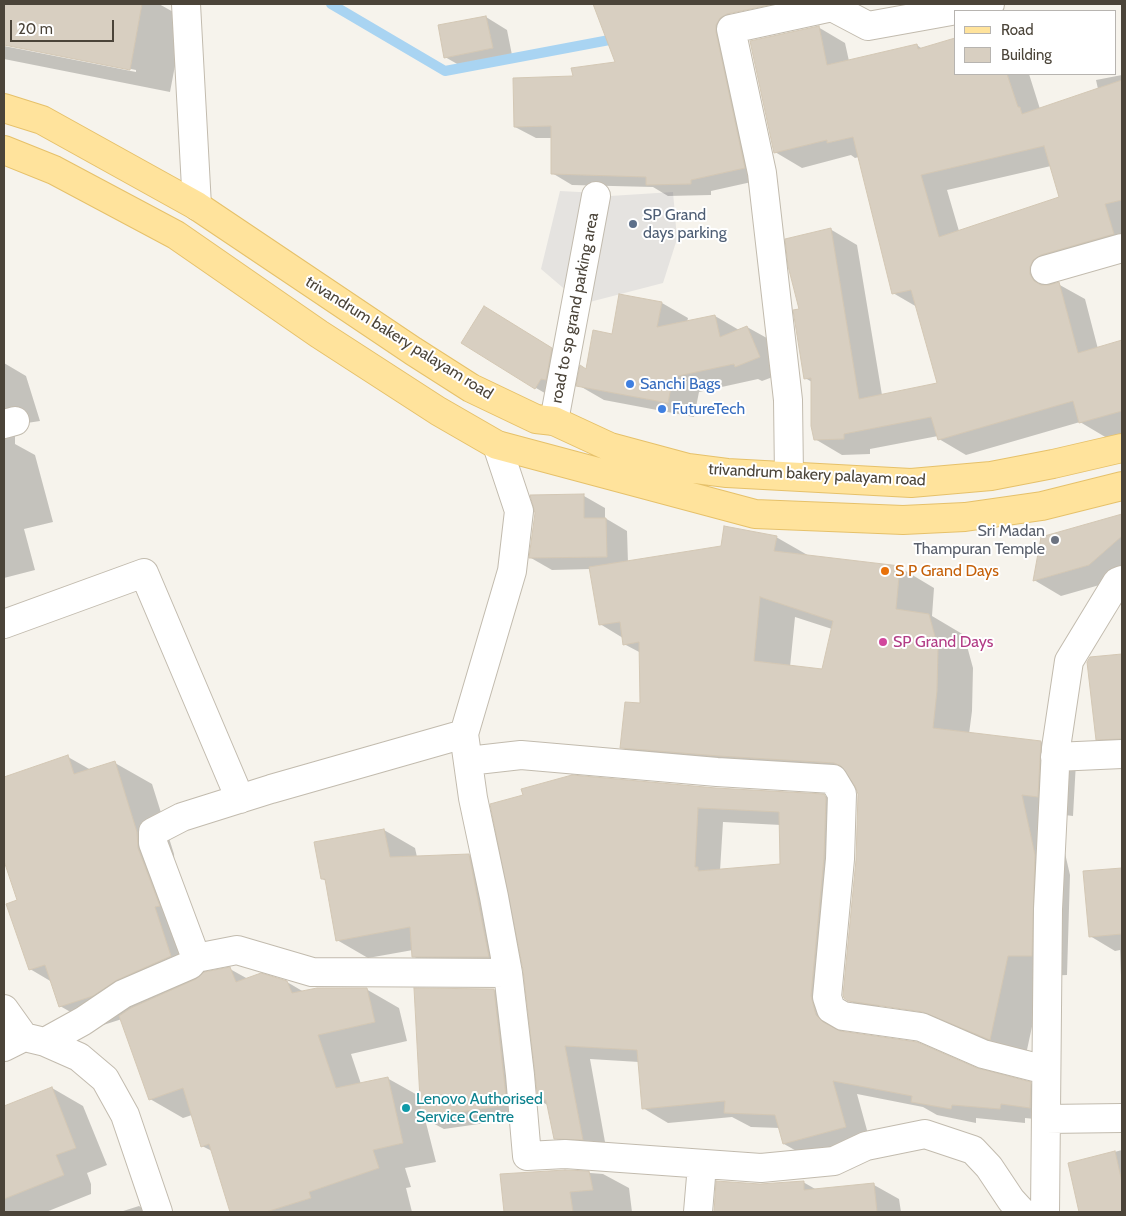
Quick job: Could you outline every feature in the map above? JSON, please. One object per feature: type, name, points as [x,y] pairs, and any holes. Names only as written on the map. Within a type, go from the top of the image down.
[{"type":"main road","name":"trivandrum bakery palayam road","points":[[4,108],[42,120],[197,206],[388,335],[471,388],[536,419],[554,421],[610,447],[688,468],[757,476],[911,483],[991,476],[1122,448]]},
{"type":"main road","points":[[4,150],[54,170],[176,235],[319,334],[438,411],[497,445],[755,514],[903,520],[965,517],[1042,506],[1122,486]]},
{"type":"street","points":[[186,4],[197,206]]},
{"type":"street","points":[[957,10],[990,4]]},
{"type":"street","points":[[790,476],[788,400],[762,173],[731,29],[832,8],[868,26],[954,10]]},
{"type":"street","name":"road to sp grand parking area","points":[[554,421],[596,196]]},
{"type":"street","points":[[1045,270],[1122,248]]},
{"type":"street","points":[[497,445],[519,511],[512,571],[464,734],[473,798],[508,973],[527,1156],[565,1154],[762,1168],[834,1161],[866,1146],[925,1134],[973,1150],[989,1167],[1011,1200],[1022,1212]]},
{"type":"street","points":[[4,624],[144,573],[240,799]]},
{"type":"street","points":[[1044,1212],[1048,909],[1056,757],[1069,661],[1117,582],[1122,580]]},
{"type":"street","points":[[196,958],[153,843],[153,832],[182,817],[464,734]]},
{"type":"street","points":[[1056,757],[1122,754]]},
{"type":"street","points":[[468,762],[521,755],[717,772],[833,779],[842,794],[840,859],[827,997],[831,1010],[843,1016],[920,1027],[983,1054],[1046,1070]]},
{"type":"street","points":[[24,1042],[83,1021],[123,994],[190,965],[196,958],[237,950],[312,972],[508,973]]},
{"type":"street","points":[[4,1009],[24,1042],[79,1057],[105,1079],[125,1115],[158,1212]]},
{"type":"street","points":[[1046,1119],[1122,1118]]},
{"type":"street","points":[[698,1212],[702,1165]]},
{"type":"shaded area","points":[[560,191],[598,193],[610,196],[673,192],[677,239],[663,283],[582,304],[541,269]]},
{"type":"building","points":[[4,4],[142,4],[130,70],[4,45]]},
{"type":"building","points":[[593,4],[774,4],[727,14],[720,18],[716,25],[745,168],[691,180],[691,184],[646,185],[646,177],[551,174],[551,126],[514,127],[513,78],[573,76],[571,68],[615,62]]},
{"type":"building","points":[[486,16],[493,48],[444,58],[438,25]]},
{"type":"building","points":[[819,26],[827,65],[917,44],[918,49],[954,38],[954,75],[1007,75],[1022,114],[1122,80],[1122,200],[1105,204],[1114,234],[1041,255],[1033,260],[1030,274],[1034,281],[1041,285],[1059,282],[1078,353],[1122,340],[1122,411],[1079,423],[1073,401],[938,440],[931,417],[844,434],[844,439],[814,440],[811,426],[811,378],[804,379],[793,310],[799,309],[788,266],[785,239],[831,228],[859,399],[937,383],[911,290],[892,294],[853,137],[827,143],[827,140],[774,153],[750,41]],"holes":[[[1044,146],[1059,197],[939,237],[921,175]]]},
{"type":"building","points":[[619,294],[662,302],[657,327],[715,315],[720,337],[747,326],[760,357],[735,367],[734,364],[673,377],[668,403],[576,386],[580,365],[586,369],[593,330],[612,334]]},
{"type":"building","points":[[484,306],[552,348],[546,380],[541,379],[535,389],[461,343]]},
{"type":"building","points":[[584,494],[584,518],[606,518],[607,557],[529,558],[535,513],[530,495]]},
{"type":"building","points":[[1122,514],[1122,536],[1089,565],[1033,581],[1041,537]]},
{"type":"building","points":[[724,526],[777,536],[774,551],[900,566],[896,609],[929,614],[938,648],[937,691],[933,728],[1041,741],[1038,797],[1022,795],[1035,855],[1032,956],[1008,956],[990,1040],[923,1012],[848,1001],[844,998],[856,860],[858,794],[855,786],[841,766],[834,763],[620,748],[625,702],[640,703],[639,642],[623,645],[620,622],[599,625],[589,567],[721,546]],"holes":[[[760,597],[833,621],[822,669],[754,661]]]},
{"type":"building","points":[[1122,654],[1122,739],[1096,740],[1087,662],[1090,657]]},
{"type":"building","points":[[68,755],[74,774],[115,761],[137,832],[138,848],[160,906],[155,907],[171,956],[117,980],[93,996],[59,1007],[45,965],[29,970],[6,904],[17,900],[4,861],[4,777]]},
{"type":"building","points":[[572,775],[716,788],[824,794],[826,798],[824,858],[811,996],[816,1015],[823,1022],[840,1031],[917,1042],[977,1068],[1031,1082],[1030,1108],[1001,1104],[1000,1109],[952,1105],[951,1109],[911,1102],[912,1096],[833,1081],[846,1127],[783,1144],[775,1115],[724,1113],[725,1101],[642,1109],[637,1050],[565,1046],[583,1140],[554,1139],[546,1100],[538,1101],[523,970],[490,804],[523,795],[521,789]],"holes":[[[698,808],[779,812],[780,864],[698,871],[698,867],[695,867]]]},
{"type":"building","points":[[384,829],[390,857],[469,854],[489,957],[412,957],[410,927],[336,941],[325,879],[321,879],[314,842]]},
{"type":"building","points":[[1122,868],[1122,934],[1089,937],[1083,871]]},
{"type":"building","points":[[230,967],[236,982],[261,973],[287,981],[292,993],[317,988],[367,988],[375,1022],[318,1035],[336,1088],[388,1077],[403,1143],[373,1150],[379,1168],[309,1192],[311,1198],[266,1212],[230,1212],[209,1144],[201,1147],[183,1088],[149,1100],[119,1016],[131,1008],[196,979],[204,972]]},
{"type":"building","points":[[414,988],[494,989],[507,1105],[421,1118]]},
{"type":"building","points":[[52,1087],[76,1148],[56,1155],[64,1175],[4,1199],[4,1106]]},
{"type":"building","points":[[1115,1151],[1122,1182],[1122,1212],[1079,1212],[1068,1163]]},
{"type":"building","points":[[565,1170],[589,1171],[593,1190],[570,1192],[573,1212],[504,1212],[500,1174]]},
{"type":"building","points":[[716,1181],[760,1184],[804,1181],[804,1190],[874,1183],[877,1212],[714,1212]]},
{"type":"waterway","points":[[331,4],[445,71],[620,38]]},
{"type":"place","name":"SP Grand days parking","points":[[633,224]]},
{"type":"place","name":"Sanchi Bags","points":[[630,384]]},
{"type":"place","name":"FutureTech","points":[[662,409]]},
{"type":"place","name":"Sri Madan Thampuran Temple","points":[[1055,540]]},
{"type":"place","name":"S P Grand Days","points":[[885,571]]},
{"type":"place","name":"SP Grand Days","points":[[883,642]]},
{"type":"place","name":"Lenovo Authorised Service Centre","points":[[406,1108]]}]
